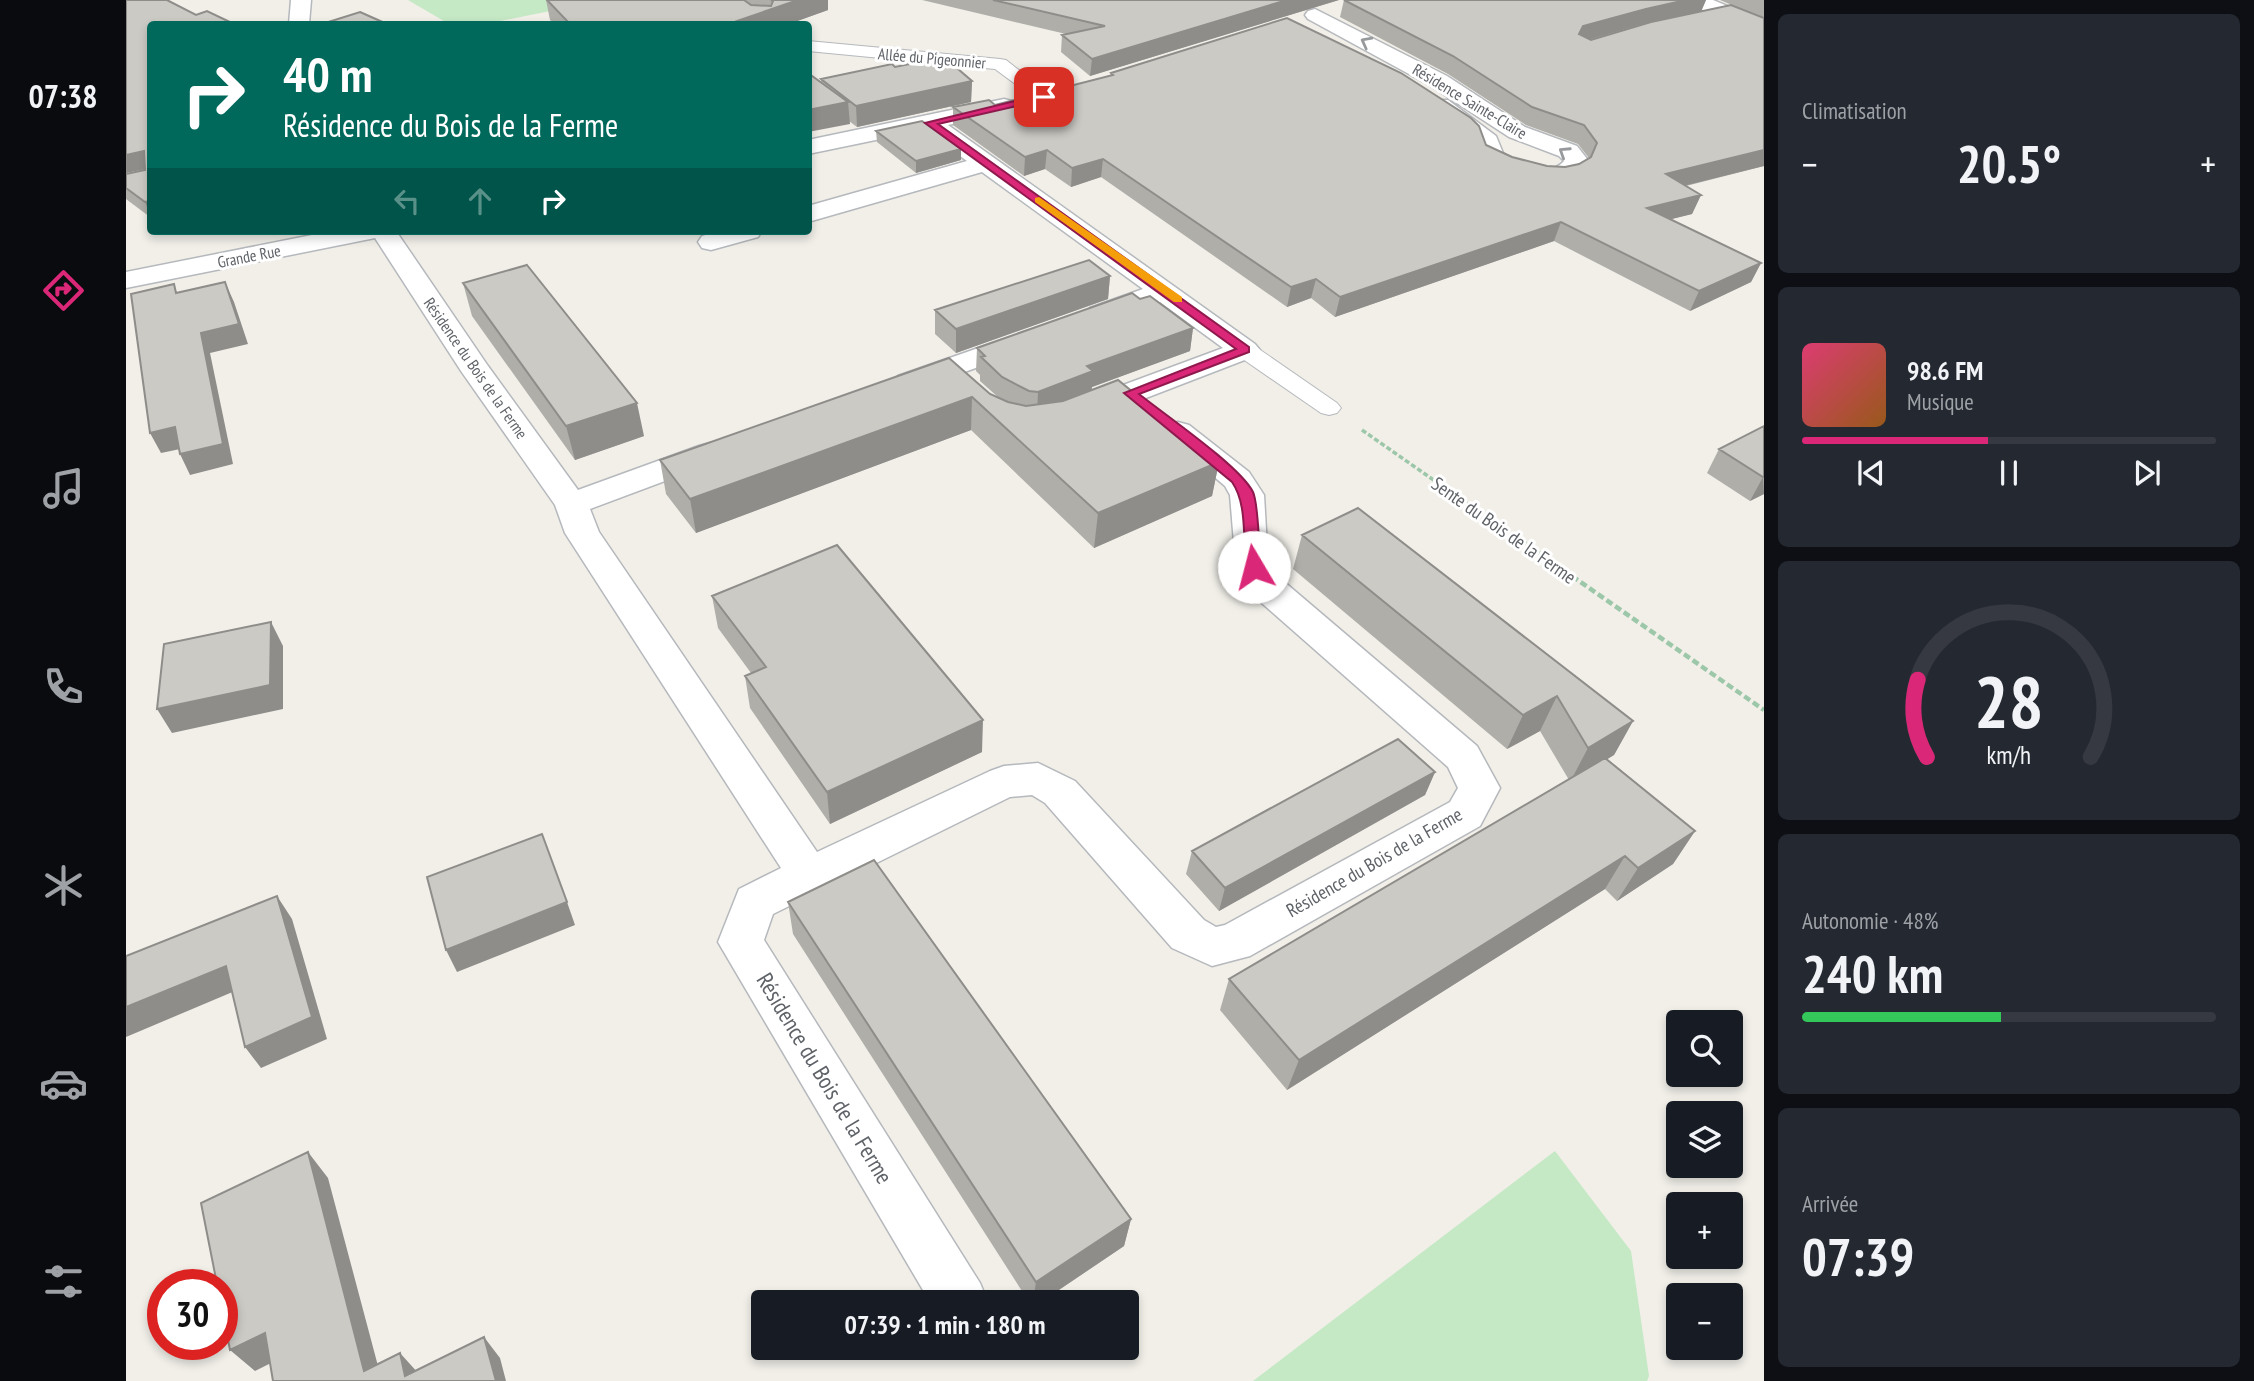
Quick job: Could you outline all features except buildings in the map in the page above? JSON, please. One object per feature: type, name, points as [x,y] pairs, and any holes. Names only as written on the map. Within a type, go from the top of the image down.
[{"type":"street","points":[[299,21],[301,0]]},
{"type":"street","points":[[1695,0],[1764,29]]},
{"type":"street","points":[[1302,23],[1349,6]]},
{"type":"street","name":"Résidence Sainte-Claire","points":[[1302,23],[1439,81],[1517,132],[1568,151],[1576,160],[1575,167],[1567,174],[1548,175],[1521,172],[1504,166],[1491,156],[1488,141],[1475,129],[1406,83],[1302,23]]},
{"type":"street","points":[[812,146],[1069,91]]},
{"type":"street","points":[[930,123],[1245,350]]},
{"type":"street","points":[[812,213],[986,163]]},
{"type":"street","name":"Grande Rue","points":[[126,281],[352,235]]},
{"type":"street","name":"Résidence du Bois de la Ferme","points":[[386,235],[476,372],[570,504],[582,533],[809,874]]},
{"type":"street","points":[[711,242],[735,235]]},
{"type":"street","points":[[881,392],[1165,290]]},
{"type":"street","points":[[1055,422],[1245,350]]},
{"type":"street","points":[[946,369],[974,394]]},
{"type":"street","name":"Résidence du Bois de la Ferme","points":[[954,1290],[741,942],[755,902],[1004,782],[1038,779],[1060,792],[1188,934],[1212,947],[1234,942],[1465,814],[1479,788],[1463,757],[1269,589],[1254,567],[1247,495],[1237,479],[1130,393]]},
{"type":"street","points":[[570,504],[739,443]]},
{"type":"lane","points":[[1703,20],[1728,14]]},
{"type":"lane","name":"Allée du Pigeonnier","points":[[812,46],[1000,64],[1044,97]]},
{"type":"lane","points":[[1245,350],[1329,408]]},
{"type":"path","name":"Sente du Bois de la Ferme","points":[[1329,408],[1764,710]]},
{"type":"green space","points":[[408,0],[605,0],[500,21],[444,21]]},
{"type":"green space","points":[[1555,1151],[1631,1251],[1649,1376],[1647,1381],[1253,1381]]},
{"type":"slow traffic","points":[[1039,200],[1178,300]]},
{"type":"route","points":[[1044,97],[930,123],[1245,350],[1130,393],[1237,479],[1247,495],[1254,567]]}]
